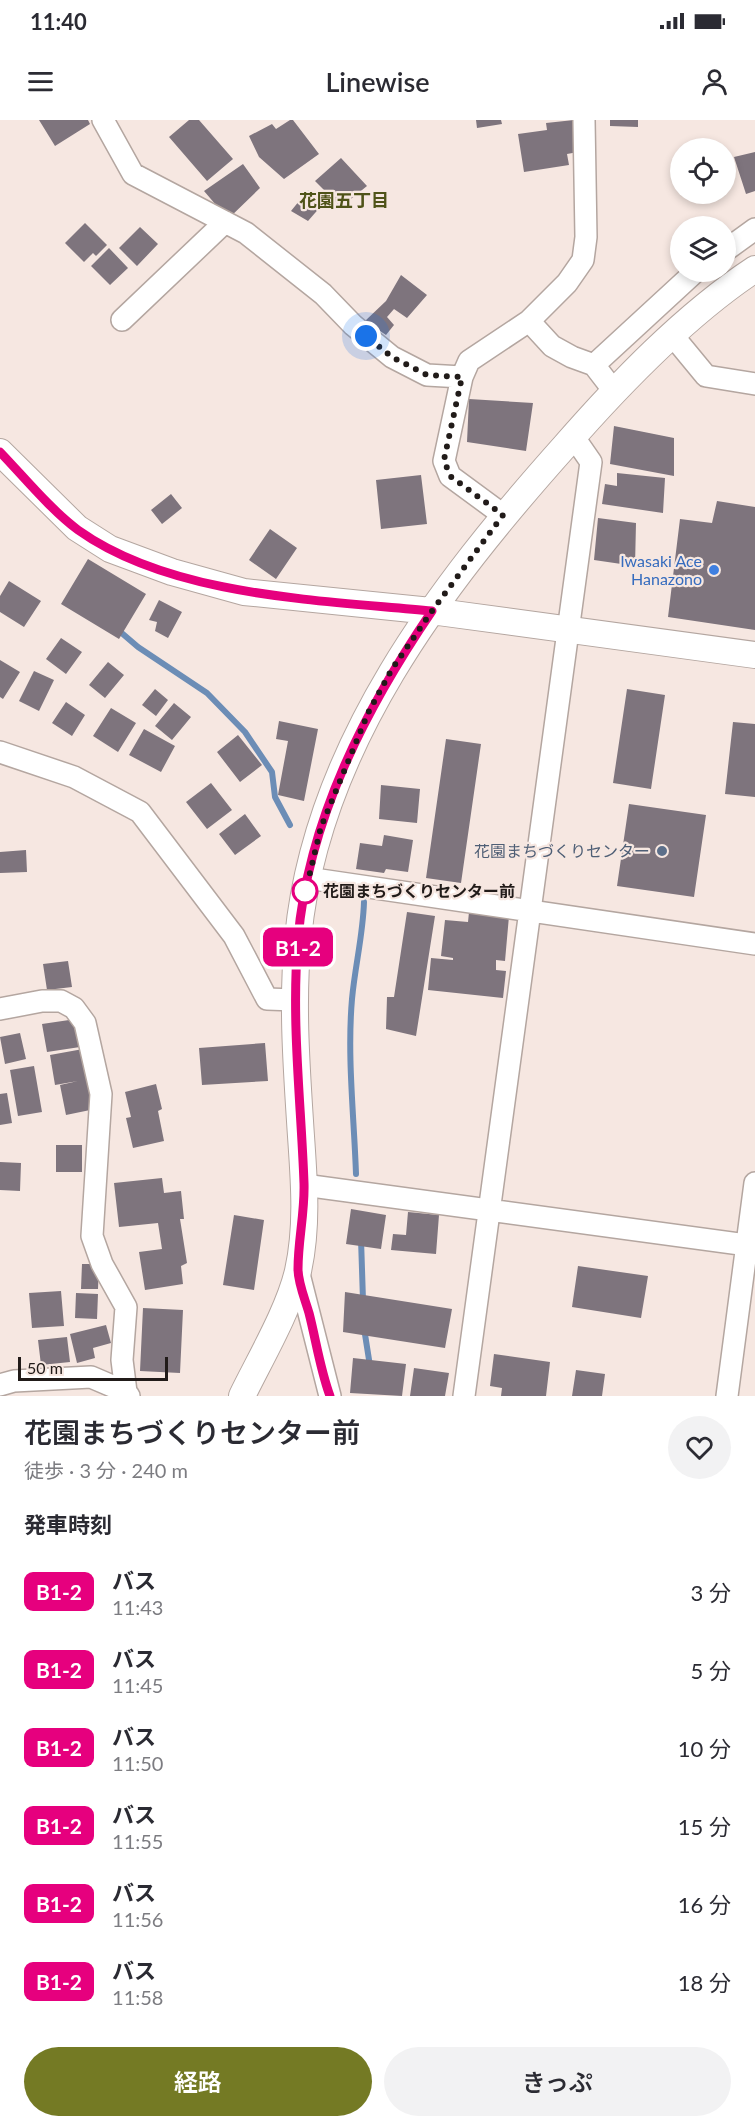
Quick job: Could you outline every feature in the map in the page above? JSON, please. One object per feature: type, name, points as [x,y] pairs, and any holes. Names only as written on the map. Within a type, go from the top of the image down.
[{"type":"street","points":[[103,120],[133,174],[246,233],[299,274],[392,357],[427,375],[462,377]]},
{"type":"street","points":[[503,515],[450,476],[444,460],[462,377],[469,361],[529,321],[567,283],[583,260],[586,237],[584,120]]},
{"type":"street","points":[[122,320],[225,222]]},
{"type":"street","points":[[736,243],[755,229]]},
{"type":"street","points":[[242,1396],[290,1294],[298,1270],[304,1185],[295,1000],[298,937],[307,878],[321,827],[369,711],[392,669],[503,515],[614,391],[673,336],[755,269]]},
{"type":"street","points":[[594,365],[684,282]]},
{"type":"street","points":[[529,321],[552,346],[594,365],[614,391]]},
{"type":"street","points":[[673,336],[706,376],[755,384]]},
{"type":"street","points":[[464,1396],[591,462],[573,436]]},
{"type":"street","points":[[0,452],[77,528],[110,549],[172,572],[243,592],[432,611],[755,655]]},
{"type":"street","points":[[0,752],[74,777],[140,812],[234,936],[267,999],[295,1000]]},
{"type":"street","points":[[307,878],[755,944]]},
{"type":"street","points":[[0,1008],[42,1001],[61,1001],[74,1008],[85,1023],[101,1094],[92,1236],[102,1264],[126,1307],[122,1360],[127,1394]]},
{"type":"street","points":[[727,1396],[751,1246],[755,1184]]},
{"type":"street","points":[[304,1185],[751,1246]]},
{"type":"street","points":[[298,1270],[330,1396]]},
{"type":"street","points":[[0,1384],[14,1381],[92,1377],[127,1394]]},
{"type":"building","points":[[39,120],[88,120],[90,124],[55,146]]},
{"type":"building","points":[[189,120],[199,120],[233,159],[207,181],[169,137]]},
{"type":"building","points":[[293,120],[319,154],[284,179],[259,157],[249,136],[272,124],[276,129]]},
{"type":"building","points":[[476,120],[501,120],[502,124],[477,128]]},
{"type":"building","points":[[574,120],[578,152],[567,154],[569,165],[524,172],[518,134],[547,130],[546,123]]},
{"type":"building","points":[[610,120],[638,120],[638,127],[610,126]]},
{"type":"building","points":[[755,152],[755,191],[746,194],[736,157]]},
{"type":"building","points":[[341,158],[367,186],[341,207],[315,181]]},
{"type":"building","points":[[243,164],[260,188],[228,219],[204,191]]},
{"type":"building","points":[[308,190],[322,205],[308,221],[291,211]]},
{"type":"building","points":[[85,223],[107,245],[96,256],[93,253],[84,262],[65,243]]},
{"type":"building","points":[[140,227],[158,244],[137,266],[119,248]]},
{"type":"building","points":[[109,248],[128,268],[110,285],[91,266]]},
{"type":"building","points":[[401,275],[427,295],[407,318],[394,309],[387,317],[394,325],[386,335],[365,321],[386,301]]},
{"type":"building","points":[[469,399],[533,403],[526,451],[467,442]]},
{"type":"building","points":[[614,426],[674,438],[674,476],[610,464]]},
{"type":"building","points":[[617,473],[665,478],[663,513],[602,504],[605,484],[617,486]]},
{"type":"building","points":[[421,475],[427,524],[381,529],[376,480]]},
{"type":"building","points":[[171,494],[182,508],[162,524],[151,510]]},
{"type":"building","name":"Iwasaki Ace Hanazono","points":[[717,501],[755,507],[755,630],[668,617],[680,519],[712,523]]},
{"type":"building","points":[[598,518],[636,523],[635,566],[594,560]]},
{"type":"building","points":[[270,529],[297,548],[276,579],[249,560]]},
{"type":"building","points":[[88,559],[146,594],[119,639],[61,604]]},
{"type":"building","points":[[9,581],[41,601],[24,627],[0,612],[0,596]]},
{"type":"building","points":[[159,600],[182,612],[168,638],[155,631],[157,622],[149,620]]},
{"type":"building","points":[[61,638],[82,652],[66,674],[46,659]]},
{"type":"building","points":[[0,660],[20,672],[3,699],[0,697]]},
{"type":"building","points":[[108,662],[124,675],[105,698],[89,685]]},
{"type":"building","points":[[34,671],[54,680],[39,711],[19,701]]},
{"type":"building","points":[[155,689],[168,700],[156,716],[142,705]]},
{"type":"building","points":[[627,689],[665,695],[651,789],[613,783]]},
{"type":"building","points":[[66,702],[85,715],[72,736],[52,723]]},
{"type":"building","points":[[174,703],[191,717],[172,740],[155,726]]},
{"type":"building","points":[[111,708],[136,723],[118,752],[93,736]]},
{"type":"building","points":[[279,721],[318,729],[304,801],[278,795],[288,741],[276,739]]},
{"type":"building","points":[[733,722],[755,724],[755,797],[725,794]]},
{"type":"building","points":[[144,729],[175,746],[161,772],[129,755]]},
{"type":"building","points":[[238,735],[262,765],[240,782],[217,752]]},
{"type":"building","points":[[446,739],[481,744],[461,883],[426,878]]},
{"type":"building","points":[[211,783],[232,810],[207,829],[186,802]]},
{"type":"building","points":[[381,785],[420,789],[417,823],[379,819]]},
{"type":"building","name":"花園まちづくりセンター","points":[[629,804],[706,815],[694,897],[617,886]]},
{"type":"building","points":[[245,814],[261,836],[235,855],[219,834]]},
{"type":"building","points":[[384,835],[413,840],[408,872],[386,869],[384,873],[356,869],[360,843],[382,846]]},
{"type":"building","points":[[26,850],[27,872],[0,873],[0,852]]},
{"type":"building","points":[[407,912],[435,916],[416,1036],[386,1029],[387,997],[394,997]]},
{"type":"building","points":[[469,912],[509,916],[505,961],[496,960],[496,970],[506,971],[503,998],[428,990],[431,958],[453,960],[453,958],[441,956],[445,920],[468,922]]},
{"type":"building","points":[[68,961],[72,987],[47,990],[43,964]]},
{"type":"building","points":[[76,1019],[80,1047],[47,1052],[42,1024]]},
{"type":"building","points":[[20,1033],[26,1059],[5,1064],[0,1037]]},
{"type":"building","points":[[265,1043],[268,1081],[202,1085],[199,1048]]},
{"type":"building","points":[[83,1049],[95,1109],[66,1115],[60,1085],[78,1081],[55,1085],[50,1055]]},
{"type":"building","points":[[34,1066],[42,1112],[18,1116],[10,1070]]},
{"type":"building","points":[[156,1084],[162,1109],[158,1111],[164,1141],[133,1148],[126,1118],[131,1117],[125,1092]]},
{"type":"building","points":[[7,1093],[12,1123],[0,1125],[0,1094]]},
{"type":"building","points":[[56,1145],[82,1145],[82,1172],[56,1172]]},
{"type":"building","points":[[0,1162],[21,1163],[20,1191],[0,1190]]},
{"type":"building","points":[[162,1178],[164,1193],[181,1191],[184,1219],[180,1219],[187,1263],[181,1266],[183,1284],[145,1290],[139,1252],[162,1249],[158,1223],[119,1227],[114,1183]]},
{"type":"building","points":[[351,1209],[386,1215],[381,1249],[346,1244]]},
{"type":"building","points":[[408,1212],[439,1215],[436,1254],[391,1250],[393,1234],[406,1235]]},
{"type":"building","points":[[234,1215],[264,1220],[254,1290],[223,1285]]},
{"type":"building","points":[[82,1264],[99,1264],[98,1289],[81,1289]]},
{"type":"building","points":[[578,1266],[648,1276],[641,1318],[572,1307]]},
{"type":"building","points":[[61,1291],[64,1326],[32,1328],[29,1293]]},
{"type":"building","points":[[345,1292],[452,1309],[445,1348],[343,1332]]},
{"type":"building","points":[[76,1293],[98,1294],[97,1319],[75,1318]]},
{"type":"building","points":[[143,1308],[183,1310],[180,1373],[140,1371]]},
{"type":"building","points":[[106,1325],[111,1343],[93,1348],[95,1358],[77,1363],[70,1334]]},
{"type":"building","points":[[67,1337],[70,1362],[41,1365],[38,1340]]},
{"type":"building","points":[[494,1354],[550,1362],[546,1396],[501,1396],[502,1388],[490,1386]]},
{"type":"building","points":[[353,1358],[406,1364],[402,1396],[350,1393]]},
{"type":"building","points":[[414,1368],[449,1373],[445,1396],[410,1396]]},
{"type":"building","points":[[576,1370],[605,1374],[602,1396],[572,1396]]},
{"type":"waterway","points":[[117,629],[138,647],[207,693],[245,732],[272,772],[275,797],[290,825]]},
{"type":"waterway","points":[[356,1174],[351,1021],[364,902]]},
{"type":"waterway","points":[[361,1239],[363,1300]]},
{"type":"waterway","points":[[364,1328],[370,1366]]},
{"type":"bus line","name":"B1-2","points":[[0,452],[77,528],[110,549],[172,572],[243,592],[432,611],[392,669],[369,711],[336,787],[321,827],[307,878],[298,937],[295,1000],[296,1068],[304,1185],[298,1270],[330,1396]]},
{"type":"place","name":"Iwasaki Ace Hanazono","points":[[714,570]]},
{"type":"place","name":"花園まちづくりセンター","points":[[662,851]]},
{"type":"place","name":"花園まちづくりセンター前","points":[[305,891]]},
{"type":"district","name":"花園五丁目","points":[[344,201]]},
{"type":"route","points":[[305,891],[304,898],[321,827],[369,711],[392,669],[503,515],[450,476],[444,460],[462,377],[427,375],[392,357],[366,336]]}]
